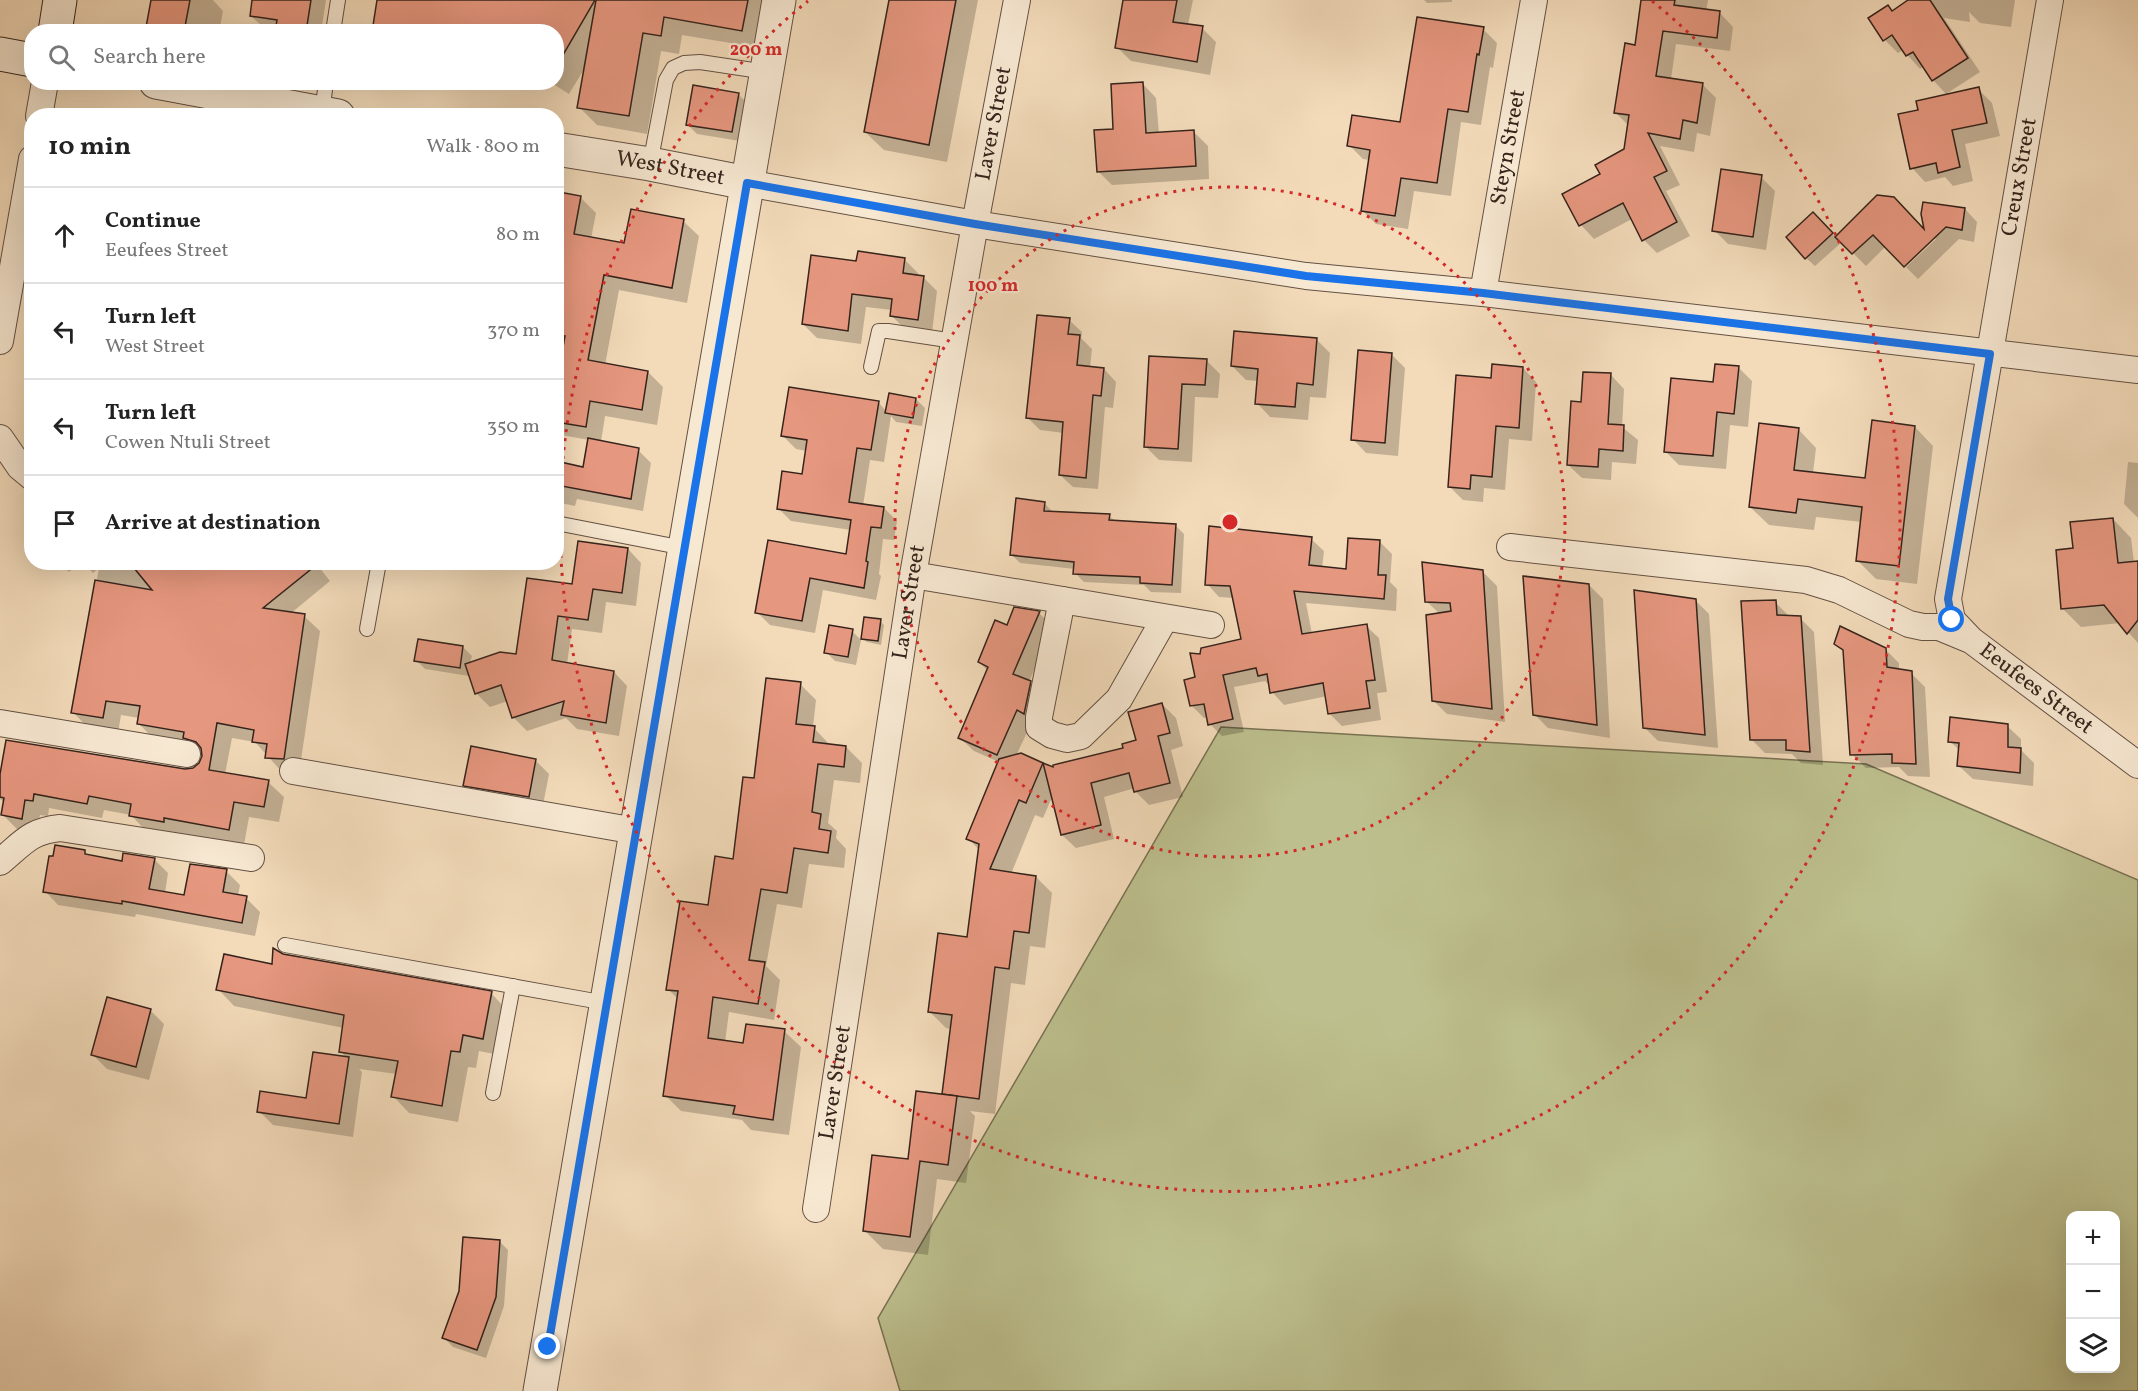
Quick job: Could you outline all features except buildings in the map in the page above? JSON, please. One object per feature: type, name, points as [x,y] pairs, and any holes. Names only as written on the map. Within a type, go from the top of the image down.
[{"type":"street","points":[[56,24],[60,0]]},
{"type":"street","points":[[540,1391],[779,0]]},
{"type":"street","name":"Laver Street","points":[[816,1209],[913,575],[1017,0]]},
{"type":"street","name":"Steyn Street","points":[[1483,293],[1534,0]]},
{"type":"street","name":"Creux Street","points":[[1990,354],[2050,0]]},
{"type":"street","points":[[0,54],[24,58]]},
{"type":"street","points":[[40,108],[44,90]]},
{"type":"street","points":[[191,90],[271,108]]},
{"type":"street","points":[[296,108],[329,104]]},
{"type":"street","name":"West Street","points":[[564,150],[975,224],[1306,276],[1483,293],[2138,370]]},
{"type":"street","points":[[0,341],[24,204]]},
{"type":"street","name":"Eeufees Street","points":[[1990,354],[1948,599],[1952,620],[1971,640],[2138,765]]},
{"type":"street","points":[[0,438],[24,470]]},
{"type":"street","points":[[1510,547],[1806,580],[1839,590],[1909,624],[1939,627],[1971,640]]},
{"type":"street","points":[[913,575],[1211,625]]},
{"type":"street","points":[[1062,600],[1039,717],[1040,727],[1052,735],[1067,739],[1081,736],[1119,699],[1165,618]]},
{"type":"street","points":[[0,723],[187,754]]},
{"type":"street","points":[[293,771],[636,831]]},
{"type":"street","points":[[0,862],[30,836],[42,830],[60,828],[251,858]]},
{"type":"lane","points":[[334,24],[338,0]]},
{"type":"lane","points":[[650,164],[666,80],[673,68],[684,63],[700,63],[766,72]]},
{"type":"lane","points":[[871,367],[879,331],[954,341]]},
{"type":"lane","points":[[564,525],[684,548]]},
{"type":"lane","points":[[367,629],[378,570]]},
{"type":"lane","points":[[285,945],[606,1003]]},
{"type":"lane","points":[[493,1093],[513,986]]},
{"type":"green space","points":[[1221,727],[1866,764],[2138,880],[2138,1391],[900,1391],[878,1318]]},
{"type":"route","points":[[548,1347],[747,183],[975,224],[1306,276],[1483,293],[1990,354],[1948,599],[1952,620]]}]
